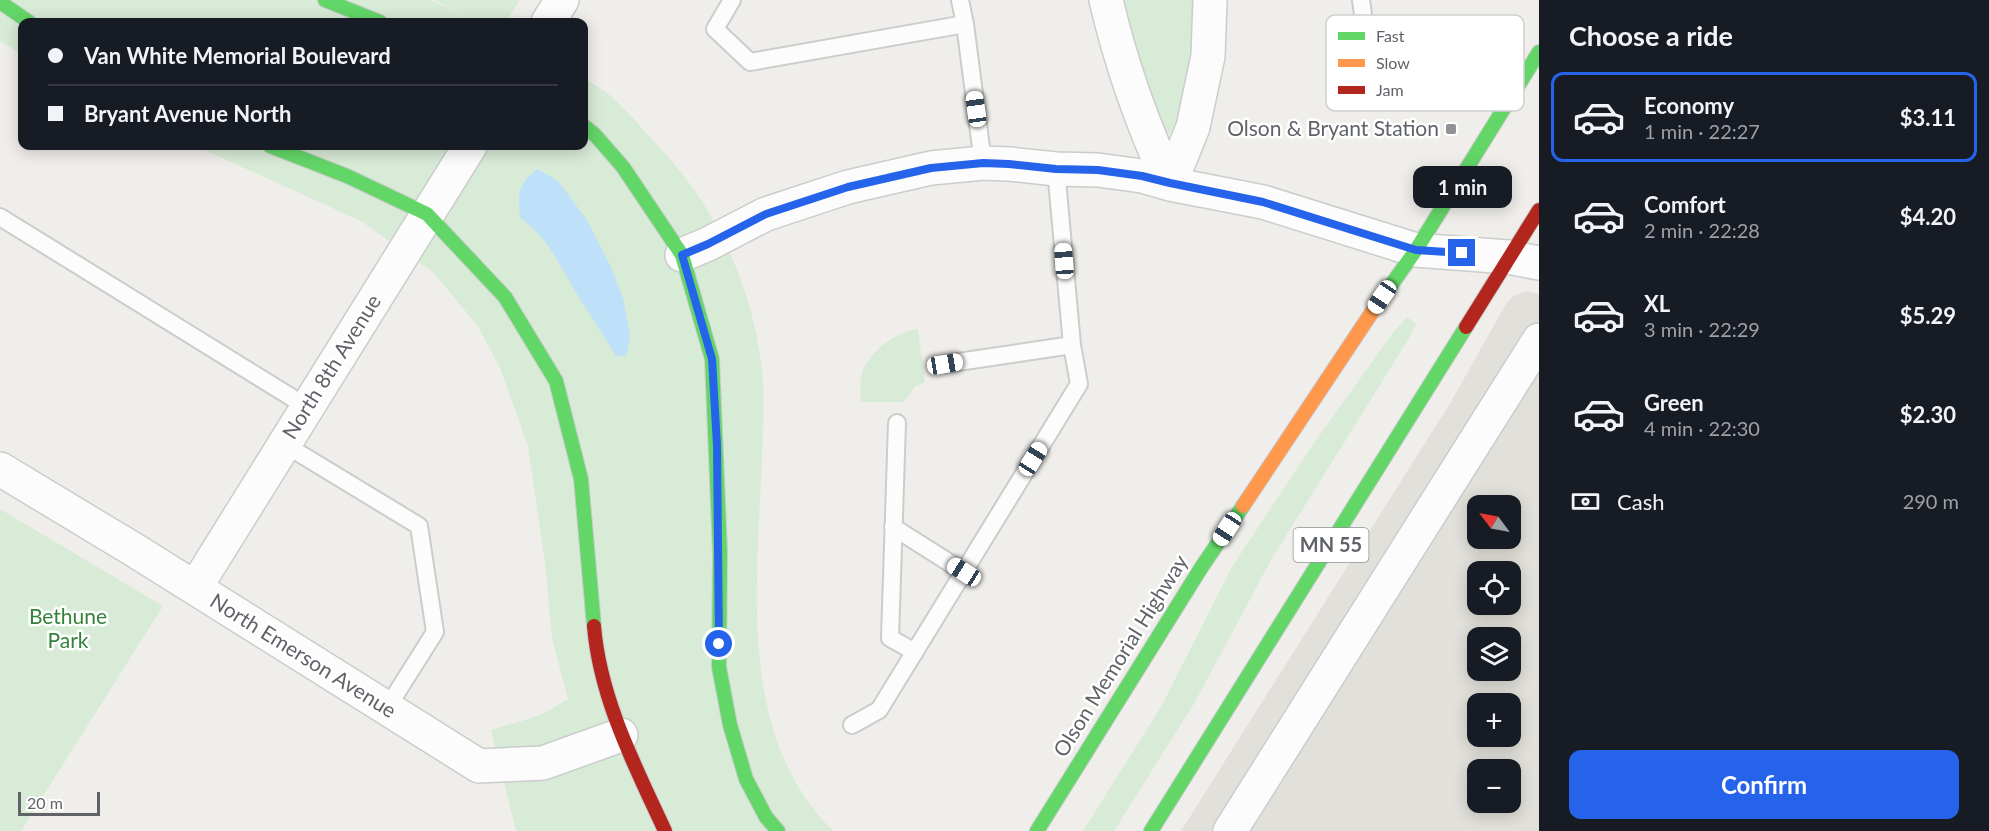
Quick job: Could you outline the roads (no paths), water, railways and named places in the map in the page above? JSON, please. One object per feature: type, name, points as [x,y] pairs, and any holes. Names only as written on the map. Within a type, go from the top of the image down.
[{"type":"street","points":[[325,0],[370,18]]},
{"type":"street","points":[[551,18],[562,0]]},
{"type":"street","points":[[1106,0],[1138,112],[1170,183]]},
{"type":"street","points":[[1170,183],[1193,127],[1208,56],[1210,0]]},
{"type":"street","points":[[0,2],[23,18]]},
{"type":"street","name":"Olson Memorial Highway","points":[[1524,76],[1539,52]]},
{"type":"street","name":"Olson Memorial Highway","points":[[1037,831],[1201,568],[1382,297],[1416,250],[1502,111]]},
{"type":"street","points":[[588,129],[623,167],[682,255],[712,359],[720,552],[719,667],[730,725],[746,779],[766,817],[778,831]]},
{"type":"street","points":[[280,150],[347,176],[427,214],[505,297],[556,381],[580,478],[596,652],[621,735],[665,831]]},
{"type":"street","name":"North 8th Avenue","points":[[195,588],[467,150]]},
{"type":"street","points":[[682,255],[766,214],[848,187],[931,168],[983,163],[1098,170],[1142,176],[1263,202],[1416,250],[1524,260]]},
{"type":"street","name":"MN 55","points":[[1151,831],[1452,351],[1524,260],[1539,210]]},
{"type":"street","points":[[1230,831],[1539,340]]},
{"type":"street","name":"North Emerson Avenue","points":[[0,469],[479,766],[543,764],[621,735]]},
{"type":"lane","points":[[732,0],[714,29],[750,62],[965,24]]},
{"type":"lane","points":[[960,0],[983,163]]},
{"type":"lane","points":[[1361,0],[1363,15]]},
{"type":"lane","points":[[852,725],[879,710],[1079,384],[1072,345],[1056,169]]},
{"type":"lane","points":[[0,218],[307,407]]},
{"type":"lane","points":[[945,364],[1072,345]]},
{"type":"lane","points":[[897,423],[890,638],[915,652]]},
{"type":"lane","points":[[284,444],[418,526],[435,632],[387,708]]},
{"type":"lane","points":[[893,528],[964,572]]},
{"type":"water","points":[[538,169],[558,181],[587,220],[610,265],[623,298],[630,335],[627,355],[617,357],[552,251],[520,218],[520,190],[526,179]]},
{"type":"place","name":"Olson & Bryant Station","points":[[1451,129]]},
{"type":"park label","name":"Bethune Park","points":[[68,629]]}]
